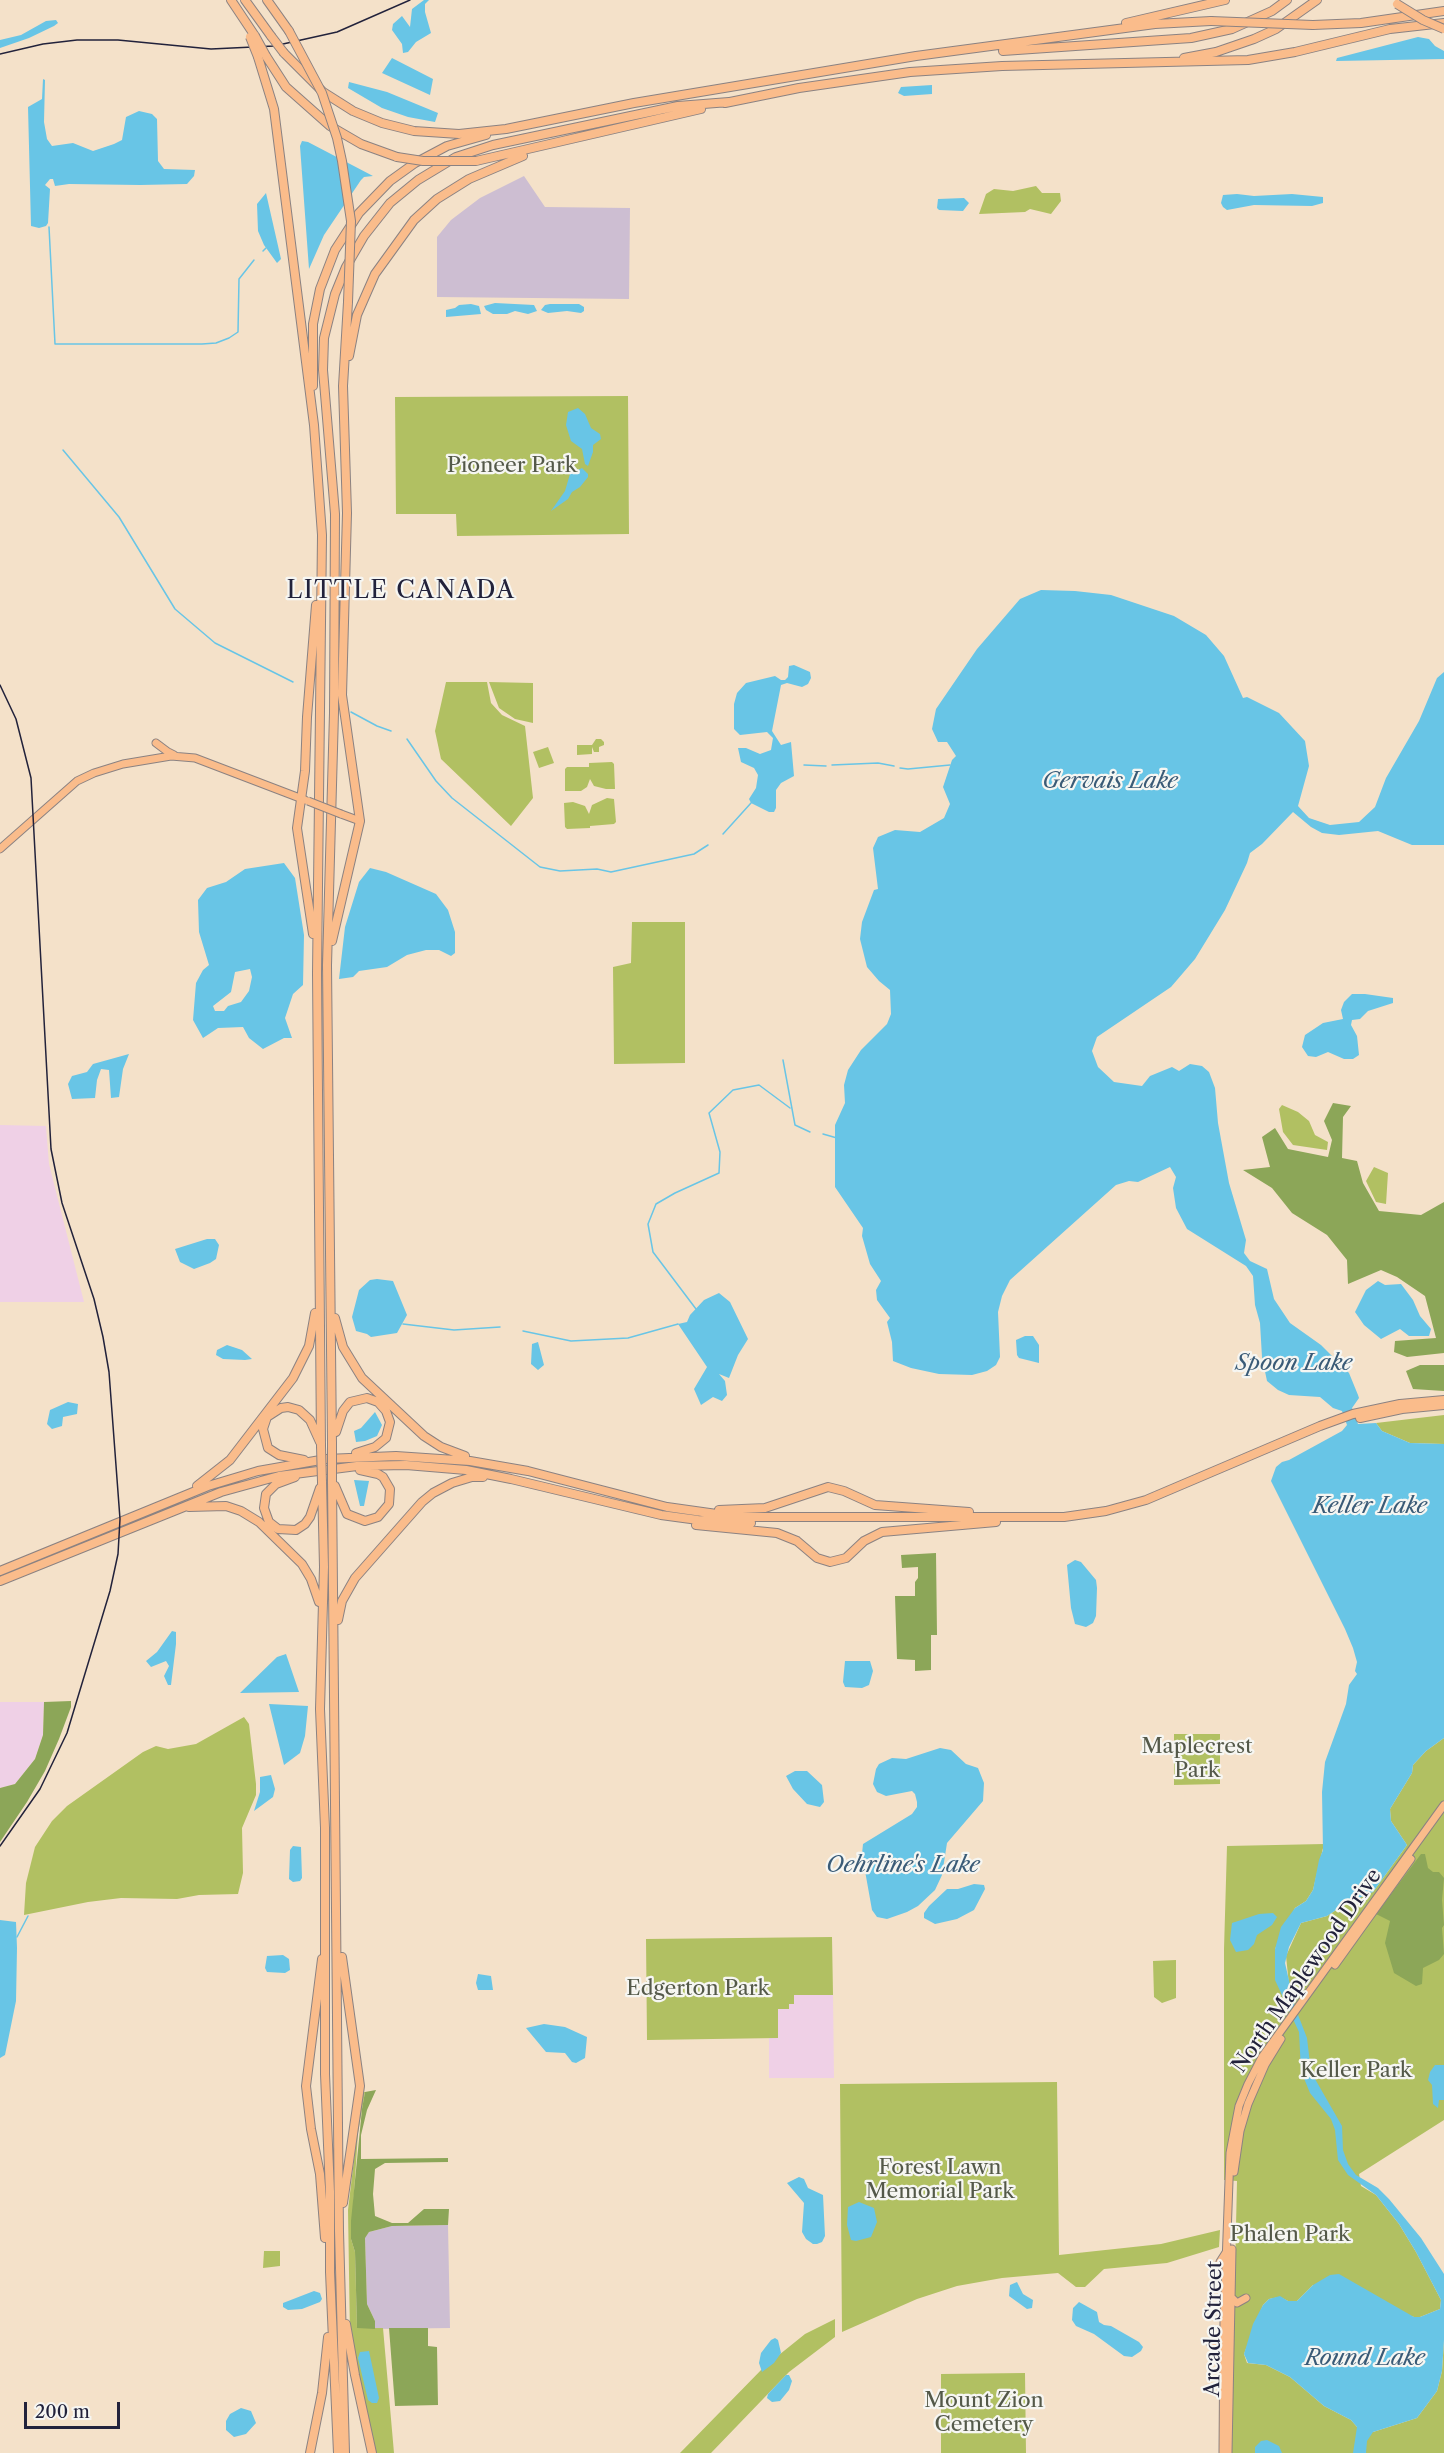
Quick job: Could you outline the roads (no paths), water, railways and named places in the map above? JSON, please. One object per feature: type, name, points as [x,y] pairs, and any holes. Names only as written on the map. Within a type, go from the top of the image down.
[{"type":"highway","points":[[231,0],[238,9],[262,57],[274,109],[314,425],[322,535],[317,973],[322,1483],[320,1709],[325,1828],[326,2094],[330,2272],[338,2453]]},
{"type":"highway","points":[[245,0],[284,53],[323,92],[353,111],[382,123],[437,134],[506,129]]},
{"type":"highway","points":[[267,0],[289,31],[322,93],[337,138],[351,221],[343,368],[347,513],[342,706],[360,821],[327,965]]},
{"type":"highway","points":[[1023,43],[1142,20],[1225,0]]},
{"type":"highway","points":[[916,56],[1191,38],[1232,28],[1272,11],[1287,0]]},
{"type":"highway","points":[[1166,61],[1216,52],[1254,39],[1276,29],[1317,0]]},
{"type":"highway","points":[[1395,2],[1423,20],[1444,29]]},
{"type":"highway","points":[[314,425],[313,324],[320,290],[335,249],[360,213],[390,181],[415,163],[447,146],[506,129],[634,103],[916,56],[1155,24],[1211,21],[1313,26],[1361,23],[1444,11]]},
{"type":"highway","points":[[262,57],[286,87],[330,126],[361,144],[397,157],[423,161],[476,161],[729,102],[799,88],[910,72],[1002,66],[1166,61],[1208,62],[1259,58],[1390,29],[1444,22]]},
{"type":"highway","points":[[345,2453],[339,2231],[327,965],[335,514],[323,370],[324,338],[335,294],[346,267],[364,236],[390,203],[418,180],[456,157],[493,145],[678,106],[729,102]]},
{"type":"highway","points":[[344,404],[357,315],[375,274],[414,220],[437,199],[469,179],[558,142]]},
{"type":"highway","points":[[334,642],[345,467]]},
{"type":"highway","points":[[317,973],[309,906],[297,842],[304,800],[316,607],[321,584]]},
{"type":"highway","points":[[331,1285],[339,1337],[347,1356],[362,1378],[415,1429],[432,1442],[450,1452],[488,1463],[528,1471],[666,1507],[720,1515],[756,1518],[1080,1515],[1131,1504],[1338,1422],[1423,1401],[1444,1400]]},
{"type":"highway","points":[[153,1508],[200,1485],[230,1460],[293,1378],[301,1364],[311,1338],[319,1295]]},
{"type":"highway","points":[[332,1444],[339,1419],[350,1402],[367,1398],[374,1400],[386,1411],[390,1422],[386,1437],[375,1447],[342,1457]]},
{"type":"highway","points":[[1362,1415],[1444,1406]]},
{"type":"highway","points":[[310,1461],[279,1455],[268,1448],[263,1429],[267,1417],[281,1408],[299,1410],[310,1420],[321,1445]]},
{"type":"highway","points":[[0,1581],[232,1488],[310,1471],[389,1465],[431,1467],[512,1479],[661,1515],[717,1522],[1066,1521],[1130,1509],[1163,1499],[1338,1422]]},
{"type":"highway","points":[[0,1571],[228,1479],[310,1461],[342,1457],[417,1456],[488,1463]]},
{"type":"highway","points":[[333,1482],[343,1508],[354,1518],[372,1520],[383,1514],[389,1504],[390,1489],[383,1477],[372,1472],[339,1468]]},
{"type":"highway","points":[[310,1471],[276,1484],[266,1494],[264,1508],[268,1522],[278,1529],[286,1530],[296,1530],[305,1524],[310,1517],[322,1483]]},
{"type":"highway","points":[[334,1651],[340,1609],[350,1585],[422,1502],[444,1487],[465,1479],[485,1477],[512,1479]]},
{"type":"highway","points":[[666,1507],[720,1510],[765,1508],[828,1487],[844,1491],[875,1505],[1038,1517]]},
{"type":"highway","points":[[605,1502],[674,1521],[727,1530],[777,1533],[797,1541],[817,1558],[830,1562],[846,1558],[864,1541],[882,1532],[998,1522]]},
{"type":"highway","points":[[160,1515],[188,1507],[213,1505],[233,1508],[252,1517],[297,1558],[307,1571],[317,1593],[322,1624]]},
{"type":"highway","points":[[326,1911],[306,2086],[320,2174],[330,2272]]},
{"type":"highway","points":[[337,1912],[360,2086],[339,2231]]},
{"type":"highway","points":[[341,2291],[352,2364],[372,2453]]},
{"type":"highway","points":[[310,2453],[326,2362],[331,2304]]},
{"type":"main road","points":[[156,743],[168,753],[210,762],[360,821]]},
{"type":"main road","points":[[0,849],[63,792],[86,777],[114,766],[183,756]]},
{"type":"main road","name":"North Maplewood Drive","points":[[1231,2206],[1235,2159],[1244,2117],[1262,2071],[1287,2028],[1444,1805]]},
{"type":"main road","name":"North Maplewood Drive","points":[[1304,2004],[1444,1813]]},
{"type":"main road","name":"Arcade Street","points":[[1223,2453],[1224,2351],[1231,2206]]},
{"type":"main road","points":[[1220,2262],[1229,2249]]},
{"type":"main road","name":"Arcade Street","points":[[1228,2453],[1231,2295],[1229,2249]]},
{"type":"main road","points":[[1231,2295],[1237,2302],[1246,2298]]},
{"type":"main road","points":[[1210,2343],[1217,2343],[1224,2351]]},
{"type":"water","points":[[424,0],[429,0],[425,4],[425,12],[431,33],[416,42],[408,52],[403,53],[402,44],[392,30],[393,24],[402,16],[410,27],[412,9]]},
{"type":"water","points":[[56,20],[58,23],[54,26],[0,48],[0,40],[21,35],[46,21]]},
{"type":"water","points":[[1418,37],[1429,39],[1444,51],[1444,59],[1336,61],[1337,58]]},
{"type":"water","points":[[392,58],[433,79],[430,95],[382,73]]},
{"type":"water","points":[[43,79],[45,80],[44,122],[47,139],[52,146],[73,143],[93,151],[114,144],[122,140],[126,117],[139,111],[152,114],[157,119],[158,161],[164,169],[195,170],[194,176],[187,184],[140,185],[69,184],[55,186],[53,179],[50,179],[45,185],[50,189],[48,223],[39,228],[31,226],[28,107],[42,99]]},
{"type":"water","points":[[349,82],[387,92],[438,113],[435,122],[408,117],[382,108],[348,88]]},
{"type":"water","points":[[932,85],[932,94],[904,96],[898,93],[901,87]]},
{"type":"water","points":[[302,141],[373,176],[364,177],[361,180],[324,235],[309,269],[300,146]]},
{"type":"water","points":[[266,193],[281,259],[277,263],[264,245],[258,231],[257,204]]},
{"type":"water","points":[[1292,194],[1323,197],[1323,203],[1312,206],[1254,205],[1227,210],[1223,207],[1221,203],[1223,195],[1254,196]]},
{"type":"water","points":[[964,198],[969,203],[963,211],[937,208],[938,199]]},
{"type":"water","points":[[495,303],[534,305],[537,311],[528,314],[515,311],[507,314],[493,314],[484,306]]},
{"type":"water","points":[[579,304],[584,307],[584,311],[581,313],[567,311],[548,313],[541,310],[545,305]]},
{"type":"water","points":[[459,305],[479,306],[481,314],[446,317],[446,310]]},
{"type":"water","points":[[578,408],[585,414],[591,428],[600,434],[601,439],[593,445],[588,466],[585,464],[582,449],[571,441],[566,425],[568,412]]},
{"type":"water","points":[[582,468],[588,477],[568,499],[551,511],[565,491],[570,474]]},
{"type":"water","name":"Gervais Lake","points":[[1041,590],[1111,595],[1174,616],[1206,635],[1224,656],[1243,698],[1247,697],[1279,713],[1305,741],[1309,766],[1298,806],[1309,818],[1330,825],[1359,822],[1375,807],[1386,778],[1419,721],[1437,678],[1444,672],[1444,845],[1412,845],[1378,831],[1339,835],[1322,833],[1293,812],[1250,853],[1225,910],[1195,959],[1171,987],[1097,1037],[1092,1051],[1098,1067],[1114,1082],[1142,1086],[1150,1076],[1172,1067],[1179,1071],[1190,1064],[1202,1066],[1209,1072],[1215,1088],[1218,1123],[1229,1183],[1246,1240],[1244,1253],[1250,1261],[1267,1269],[1274,1299],[1290,1323],[1321,1345],[1349,1373],[1359,1398],[1352,1408],[1358,1424],[1376,1423],[1382,1431],[1410,1443],[1444,1444],[1444,1738],[1426,1751],[1413,1765],[1412,1773],[1390,1809],[1391,1821],[1407,1845],[1373,1892],[1345,1904],[1327,1916],[1301,1923],[1289,1947],[1285,1963],[1295,2007],[1307,2038],[1311,2072],[1342,2126],[1343,2150],[1348,2164],[1356,2175],[1378,2188],[1389,2199],[1421,2238],[1444,2274],[1444,2340],[1442,2371],[1437,2391],[1417,2418],[1373,2432],[1367,2441],[1366,2453],[1353,2453],[1357,2427],[1351,2420],[1324,2406],[1290,2377],[1266,2365],[1248,2363],[1244,2354],[1253,2324],[1263,2305],[1269,2299],[1280,2296],[1288,2301],[1297,2301],[1313,2285],[1330,2275],[1339,2274],[1414,2317],[1440,2309],[1441,2300],[1399,2224],[1376,2195],[1348,2175],[1338,2160],[1335,2130],[1331,2119],[1310,2093],[1301,2071],[1299,2032],[1275,1980],[1275,1949],[1281,1927],[1295,1908],[1306,1901],[1313,1890],[1323,1850],[1322,1792],[1325,1762],[1346,1704],[1349,1685],[1357,1674],[1355,1671],[1357,1662],[1345,1629],[1271,1481],[1276,1467],[1282,1462],[1342,1431],[1347,1425],[1342,1411],[1333,1408],[1320,1397],[1289,1395],[1267,1381],[1262,1357],[1260,1323],[1255,1305],[1253,1276],[1246,1266],[1187,1229],[1176,1208],[1173,1188],[1176,1177],[1170,1167],[1138,1182],[1129,1181],[1116,1185],[1010,1280],[1002,1296],[998,1312],[1000,1357],[996,1365],[987,1371],[972,1375],[939,1374],[911,1368],[893,1361],[892,1342],[887,1322],[890,1318],[877,1300],[876,1290],[881,1281],[870,1264],[862,1236],[863,1228],[835,1187],[835,1125],[845,1103],[844,1085],[848,1070],[861,1050],[887,1024],[891,1014],[890,990],[867,967],[860,939],[862,922],[874,890],[878,889],[873,848],[878,837],[895,830],[920,832],[944,818],[950,804],[943,787],[952,760],[956,756],[947,742],[938,742],[932,729],[936,709],[977,649],[1020,599]]},
{"type":"water","points":[[794,665],[810,672],[811,678],[808,684],[802,687],[787,683],[781,685],[772,731],[781,745],[791,742],[794,776],[781,783],[776,790],[776,808],[774,812],[769,812],[751,803],[749,799],[756,788],[758,775],[754,768],[741,762],[738,748],[746,748],[760,754],[771,750],[773,738],[767,732],[740,735],[734,729],[734,704],[737,693],[746,683],[775,676],[785,680],[788,677],[789,666]]},
{"type":"water","points":[[284,863],[295,878],[304,935],[303,985],[293,994],[285,1018],[292,1038],[284,1038],[263,1049],[249,1038],[243,1027],[218,1028],[203,1038],[193,1020],[196,983],[203,970],[209,965],[199,932],[198,900],[207,888],[226,882],[245,869]],"holes":[[[250,969],[252,977],[249,991],[241,1002],[228,1006],[224,1011],[215,1011],[213,1006],[231,992],[235,972]]]},
{"type":"water","points":[[370,868],[386,872],[436,894],[448,910],[455,932],[455,953],[451,956],[439,950],[426,950],[407,955],[387,967],[359,971],[353,977],[339,979],[345,927],[359,882]]},
{"type":"water","points":[[1352,994],[1393,998],[1393,1003],[1368,1011],[1360,1019],[1352,1020],[1351,1025],[1357,1036],[1359,1055],[1353,1059],[1344,1059],[1328,1052],[1316,1057],[1308,1056],[1302,1047],[1305,1035],[1323,1023],[1343,1019],[1341,1010],[1344,1002]]},
{"type":"water","points":[[129,1054],[123,1069],[119,1097],[111,1098],[109,1070],[101,1069],[95,1098],[72,1099],[68,1084],[72,1076],[87,1072],[93,1064]]},
{"type":"water","points":[[207,1239],[215,1239],[219,1245],[216,1259],[194,1269],[180,1262],[175,1249]]},
{"type":"water","points":[[370,1280],[393,1281],[407,1315],[397,1333],[371,1337],[356,1331],[352,1317],[359,1290]]},
{"type":"water","points":[[1378,1281],[1385,1285],[1401,1284],[1413,1300],[1420,1316],[1431,1329],[1429,1336],[1409,1336],[1400,1329],[1381,1339],[1364,1325],[1355,1312],[1366,1290]]},
{"type":"water","points":[[719,1293],[730,1302],[748,1339],[738,1355],[729,1378],[719,1374],[725,1381],[727,1395],[722,1401],[713,1397],[701,1405],[694,1389],[707,1367],[678,1324],[687,1322],[690,1315],[704,1300]]},
{"type":"water","points":[[1025,1336],[1033,1336],[1039,1345],[1039,1363],[1019,1358],[1017,1355],[1016,1340]]},
{"type":"water","points":[[538,1342],[544,1365],[538,1370],[531,1364],[532,1344]]},
{"type":"water","points":[[227,1345],[242,1350],[252,1359],[223,1359],[216,1355],[217,1350]]},
{"type":"water","points":[[68,1402],[78,1404],[77,1414],[63,1417],[62,1426],[52,1429],[47,1424],[50,1410]]},
{"type":"water","points":[[375,1412],[382,1425],[377,1436],[356,1442],[354,1431],[361,1428]]},
{"type":"water","points":[[354,1480],[369,1481],[364,1506],[360,1506]]},
{"type":"water","points":[[1075,1560],[1081,1562],[1096,1580],[1096,1616],[1093,1623],[1086,1627],[1075,1624],[1071,1608],[1067,1565]]},
{"type":"water","points":[[172,1631],[176,1632],[176,1644],[171,1685],[168,1685],[164,1676],[169,1666],[166,1661],[151,1667],[146,1661],[157,1652]]},
{"type":"water","points":[[286,1654],[299,1692],[240,1693],[277,1657]]},
{"type":"water","points":[[845,1661],[870,1661],[873,1671],[869,1685],[862,1688],[845,1687],[843,1682]]},
{"type":"water","points":[[269,1704],[308,1706],[305,1736],[300,1753],[284,1765]]},
{"type":"water","name":"Oehrline's Lake","points":[[940,1748],[951,1750],[966,1764],[978,1768],[984,1783],[983,1801],[947,1843],[942,1875],[935,1890],[918,1906],[907,1912],[887,1919],[877,1917],[872,1910],[862,1854],[863,1844],[912,1814],[917,1807],[917,1802],[912,1791],[886,1796],[877,1792],[873,1784],[876,1769],[879,1764],[892,1758],[906,1759]]},
{"type":"water","points":[[795,1771],[807,1771],[822,1785],[824,1802],[820,1807],[807,1804],[793,1789],[786,1776]]},
{"type":"water","points":[[271,1775],[275,1789],[273,1797],[254,1811],[260,1792],[260,1777]]},
{"type":"water","points":[[293,1846],[301,1847],[302,1878],[300,1881],[293,1882],[289,1879],[290,1850]]},
{"type":"water","points":[[974,1884],[984,1885],[985,1889],[974,1910],[957,1919],[935,1924],[924,1918],[924,1913],[929,1906],[947,1889],[958,1889]]},
{"type":"water","points":[[1273,1913],[1277,1917],[1272,1925],[1257,1935],[1254,1944],[1248,1950],[1236,1952],[1230,1940],[1232,1923],[1259,1914]]},
{"type":"water","points":[[0,1920],[16,1922],[17,1948],[16,2001],[5,2055],[0,2058]]},
{"type":"water","points":[[283,1955],[289,1959],[290,1970],[285,1973],[267,1972],[265,1968],[267,1956]]},
{"type":"water","points":[[478,1974],[491,1976],[493,1990],[478,1990],[476,1983]]},
{"type":"water","points":[[544,2024],[565,2027],[587,2037],[585,2058],[576,2063],[572,2062],[565,2053],[546,2052],[526,2028]]},
{"type":"water","points":[[1435,2065],[1444,2065],[1444,2100],[1439,2100],[1438,2108],[1433,2104],[1432,2085],[1428,2080]]},
{"type":"water","points":[[799,2177],[804,2179],[808,2188],[823,2195],[825,2236],[822,2242],[817,2244],[806,2239],[802,2232],[804,2203],[787,2183]]},
{"type":"water","points":[[859,2202],[874,2208],[877,2222],[871,2237],[856,2241],[851,2240],[847,2225],[848,2207]]},
{"type":"water","points":[[1017,2282],[1023,2294],[1033,2300],[1032,2308],[1027,2309],[1009,2296],[1010,2285]]},
{"type":"water","points":[[314,2291],[320,2293],[322,2299],[320,2302],[302,2309],[288,2310],[283,2307],[283,2303]]},
{"type":"water","points":[[1079,2302],[1097,2312],[1099,2322],[1139,2342],[1143,2347],[1141,2351],[1132,2357],[1124,2356],[1094,2334],[1076,2326],[1072,2320],[1073,2308]]},
{"type":"water","points":[[775,2338],[778,2340],[781,2353],[774,2363],[762,2372],[759,2363],[761,2353]]},
{"type":"water","points":[[369,2351],[379,2398],[377,2403],[368,2400],[358,2358],[360,2352]]},
{"type":"water","points":[[786,2375],[789,2375],[792,2381],[789,2390],[780,2401],[772,2402],[767,2398],[768,2394]]},
{"type":"water","points":[[241,2408],[251,2411],[256,2423],[246,2434],[234,2437],[226,2430],[226,2421],[230,2414]]},
{"type":"water","points":[[1267,2440],[1279,2446],[1282,2453],[1255,2453],[1255,2447],[1261,2441]]},
{"type":"waterway","points":[[49,227],[55,344],[202,344],[216,343],[229,338],[238,332],[239,279],[254,260]]},
{"type":"waterway","points":[[263,251],[266,248]]},
{"type":"waterway","points":[[63,450],[119,517],[175,609],[215,643],[293,682]]},
{"type":"waterway","points":[[351,712],[391,731]]},
{"type":"waterway","points":[[407,739],[436,781],[452,798],[540,867],[560,871],[597,869],[611,872],[694,854],[708,845]]},
{"type":"waterway","points":[[832,765],[878,763],[894,766]]},
{"type":"waterway","points":[[804,765],[826,766]]},
{"type":"waterway","points":[[900,768],[950,765]]},
{"type":"waterway","points":[[723,834],[751,803]]},
{"type":"waterway","points":[[783,1060],[795,1125],[810,1132]]},
{"type":"waterway","points":[[696,1309],[653,1252],[648,1224],[656,1204],[719,1173],[720,1152],[709,1113],[733,1090],[759,1085],[790,1108]]},
{"type":"waterway","points":[[823,1134],[837,1138]]},
{"type":"waterway","points":[[403,1324],[454,1330],[500,1327]]},
{"type":"waterway","points":[[523,1331],[571,1341],[628,1338],[678,1324]]},
{"type":"waterway","points":[[17,1937],[28,1916]]},
{"type":"railway","points":[[0,54],[43,44],[77,40],[118,40],[211,49],[274,46],[337,32],[410,0]]},
{"type":"railway","points":[[0,685],[16,719],[31,778],[51,1149],[62,1203],[94,1299],[103,1337],[109,1372],[120,1519],[118,1554],[110,1591],[67,1733],[40,1789],[0,1846]]},
{"type":"district","name":"LITTLE CANADA","points":[[401,591]]},
{"type":"park label","name":"Pioneer Park","points":[[512,466]]},
{"type":"park label","name":"Maplecrest Park","points":[[1197,1759]]},
{"type":"park label","name":"Edgerton Park","points":[[698,1989]]},
{"type":"park label","name":"Keller Park","points":[[1356,2071]]},
{"type":"park label","name":"Forest Lawn Memorial Park","points":[[940,2180]]},
{"type":"park label","name":"Phalen Park","points":[[1290,2235]]},
{"type":"park label","name":"Mount Zion Cemetery","points":[[984,2413]]},
{"type":"water label","name":"Spoon Lake","points":[[1294,1364]]},
{"type":"water label","name":"Keller Lake","points":[[1370,1507]]},
{"type":"water label","name":"Round Lake","points":[[1365,2359]]}]
